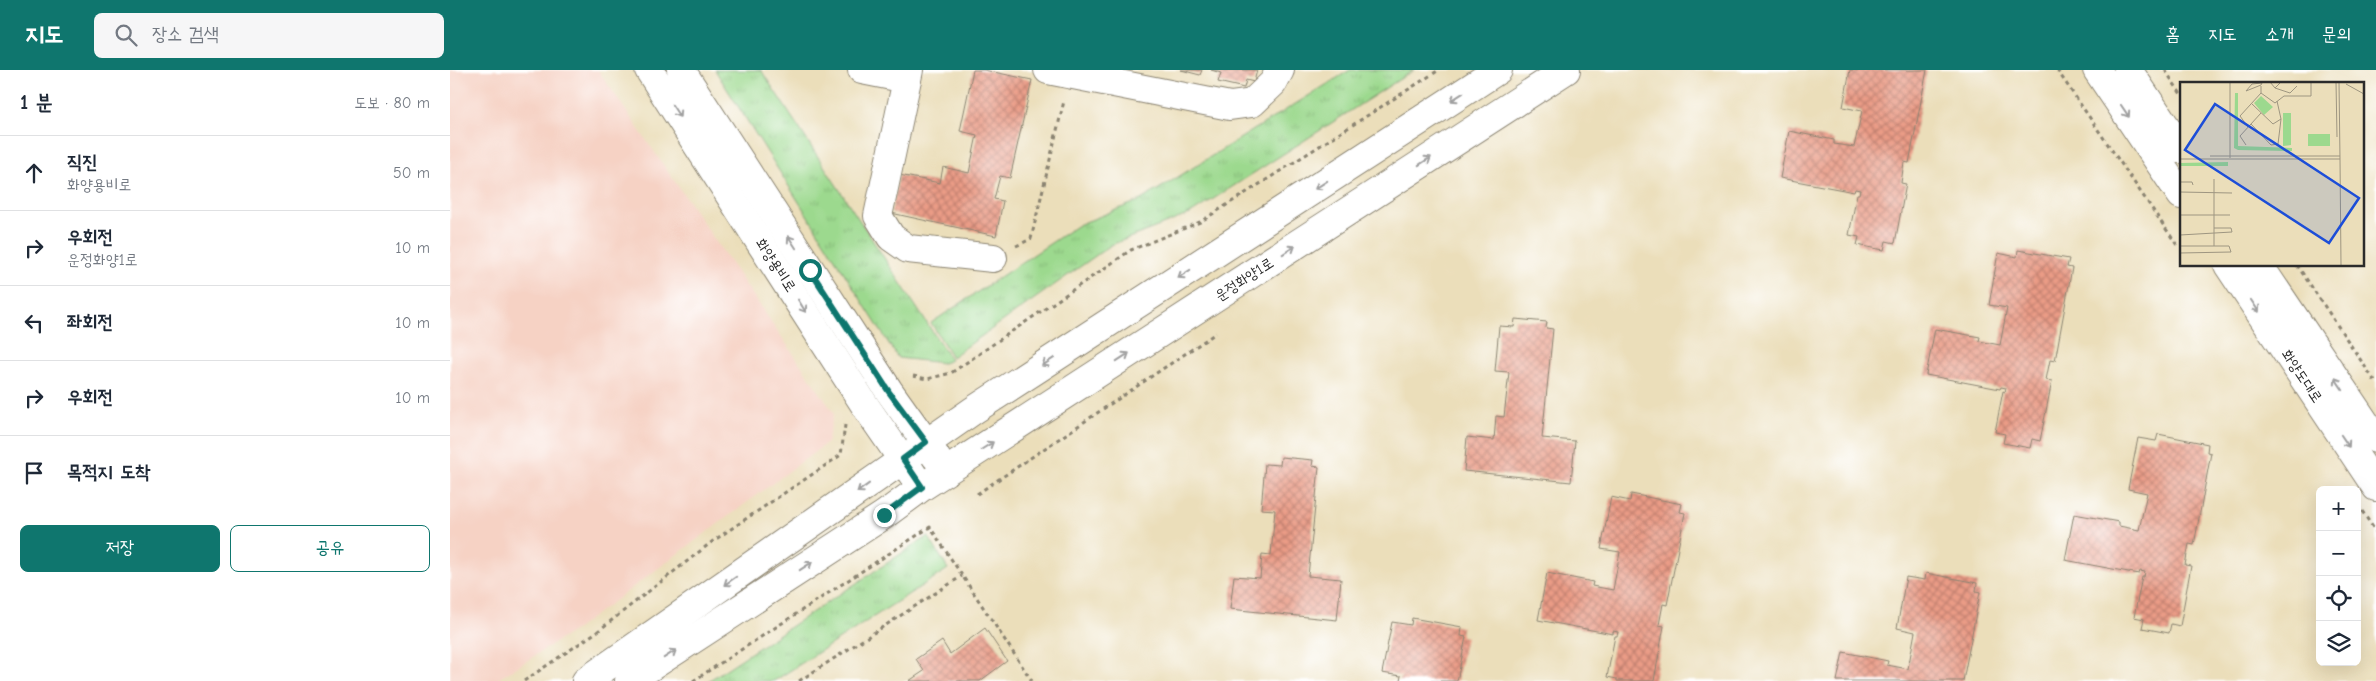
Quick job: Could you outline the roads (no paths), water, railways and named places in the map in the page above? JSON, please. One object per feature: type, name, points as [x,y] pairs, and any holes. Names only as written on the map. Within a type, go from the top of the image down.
[{"type":"street","name":"화양용비로","points":[[649,70],[866,407],[922,487]]},
{"type":"street","name":"화양용비로","points":[[681,70],[889,392],[946,472]]},
{"type":"street","points":[[862,70],[908,74],[878,216],[891,237],[908,249],[993,258]]},
{"type":"street","points":[[1059,73],[1230,106],[1252,103],[1273,83],[1280,70]]},
{"type":"street","points":[[586,681],[926,442],[1498,70]]},
{"type":"street","name":"운정화양1로","points":[[629,681],[884,515],[922,487],[1566,70]]},
{"type":"street","points":[[2097,70],[2180,194]]},
{"type":"street","points":[[2128,70],[2180,148]]},
{"type":"street","name":"화양도대로","points":[[2229,266],[2376,487]]},
{"type":"street","name":"화양도대로","points":[[2260,266],[2376,438]]}]
